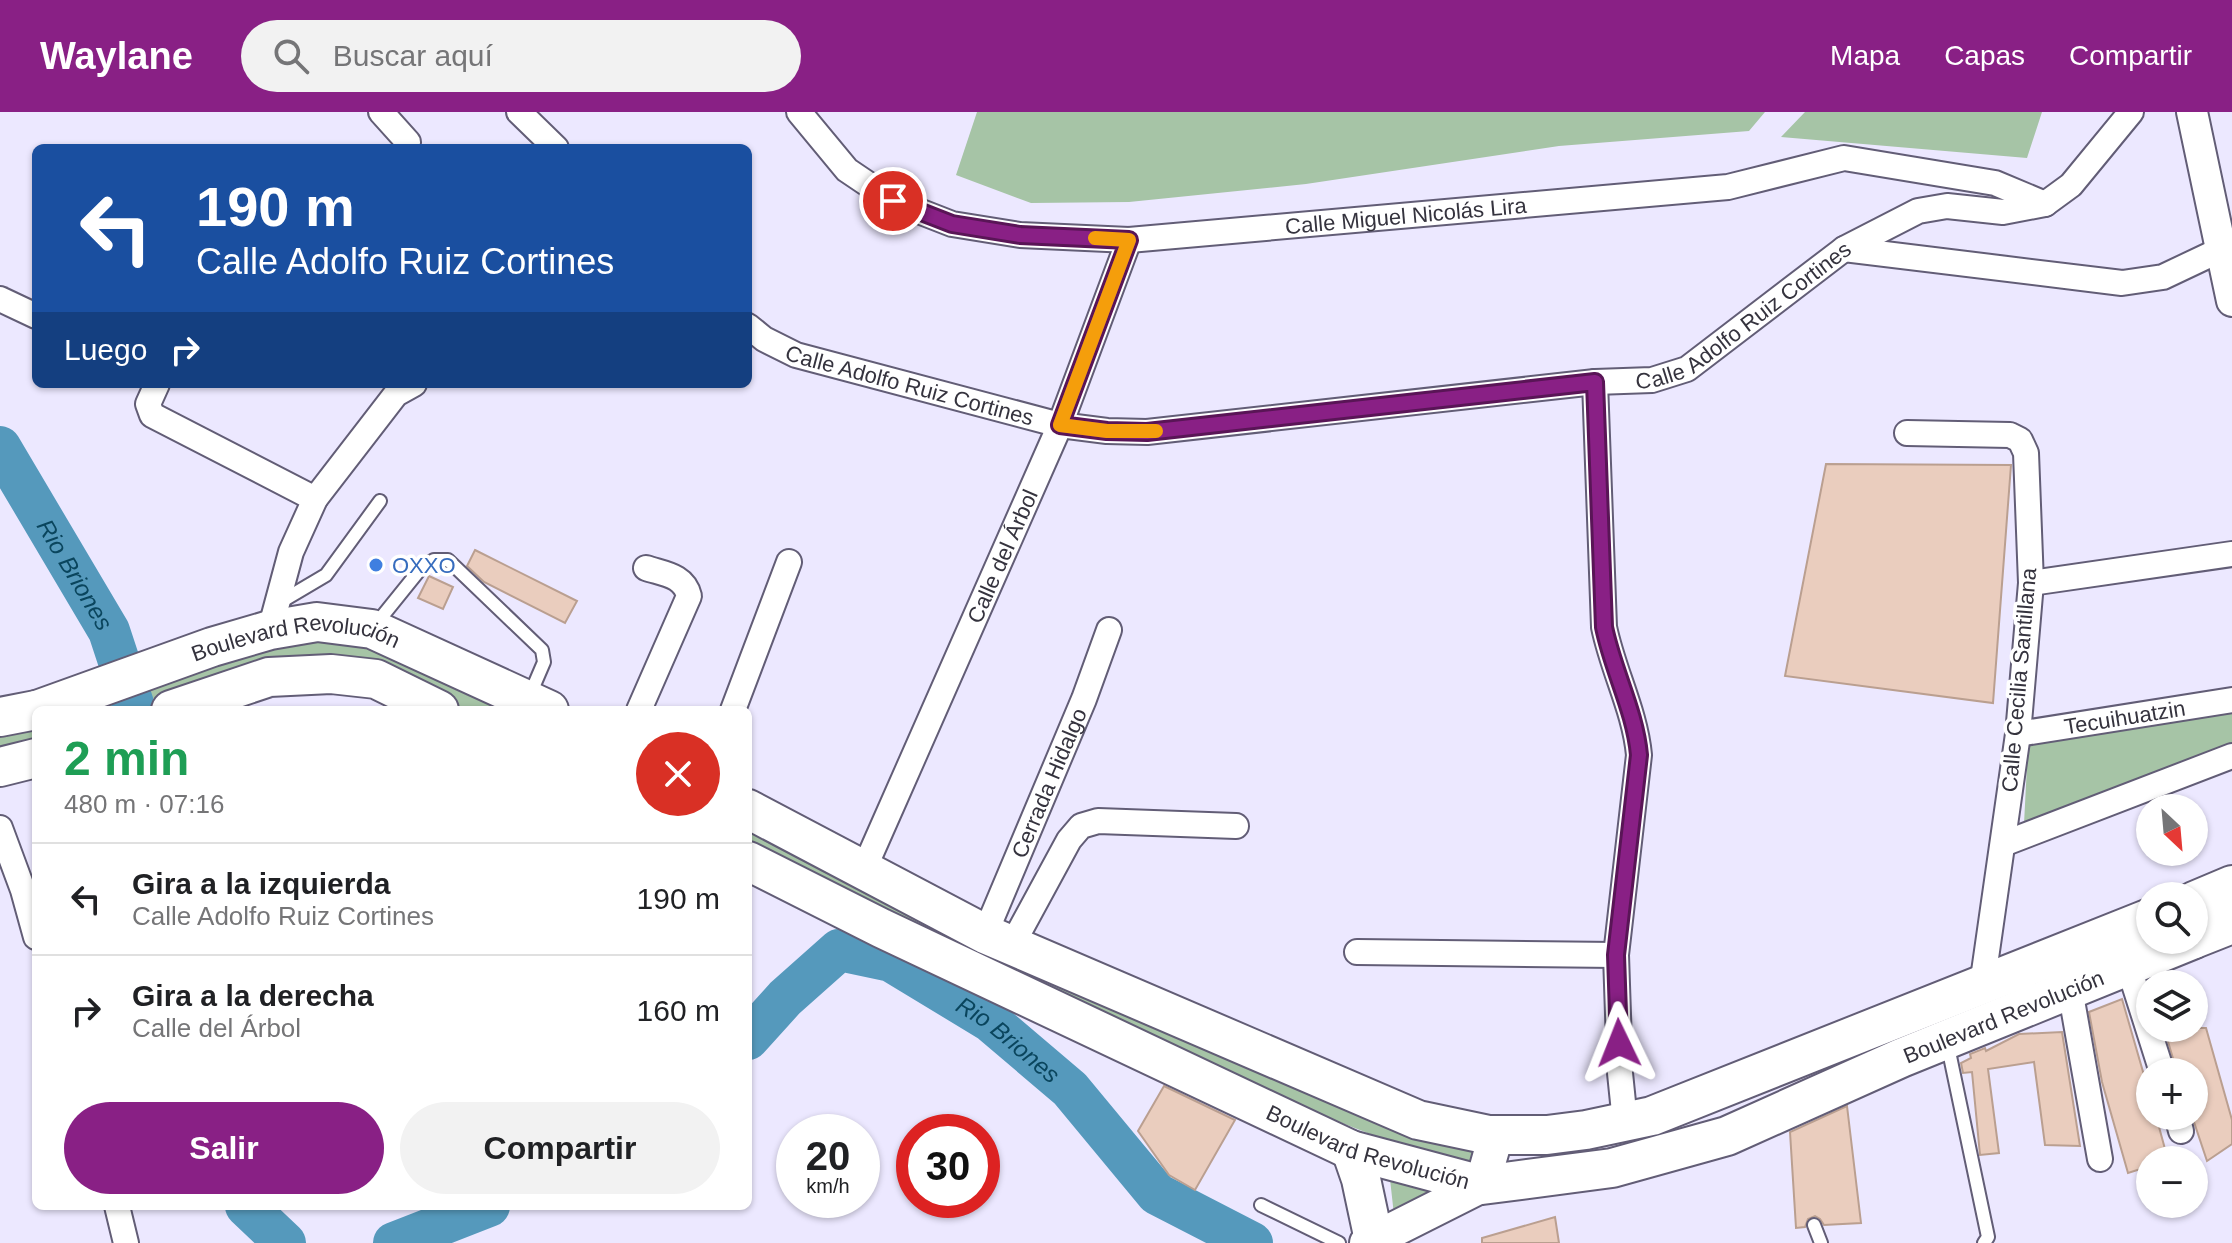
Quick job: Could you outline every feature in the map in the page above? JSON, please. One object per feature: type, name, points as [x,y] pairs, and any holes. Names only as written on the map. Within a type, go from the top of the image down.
[{"type":"main road","name":"Boulevard Revolución","points":[[47,706],[212,647],[272,618],[372,629],[538,705]]},
{"type":"main road","name":"Boulevard Revolución","points":[[181,706],[269,677],[331,674],[376,679],[431,706]]},
{"type":"main road","name":"Boulevard Revolución","points":[[0,717],[32,710]]},
{"type":"main road","points":[[0,767],[32,759]]},
{"type":"main road","name":"Boulevard Revolución","points":[[752,811],[999,940],[1418,1120],[1496,1135],[1547,1135],[1625,1122],[1690,1103],[2136,924]]},
{"type":"main road","name":"Boulevard Revolución","points":[[752,863],[881,928],[1351,1150],[1482,1185],[1612,1168],[1727,1136],[1803,1109],[1946,1039],[2157,954]]},
{"type":"main road","points":[[2208,895],[2232,885]]},
{"type":"main road","name":"Boulevard Revolución","points":[[2208,934],[2232,924]]},
{"type":"main road","points":[[1351,1150],[1361,1179],[1360,1242],[1482,1185],[1496,1135]]},
{"type":"street","points":[[381,112],[408,142]]},
{"type":"street","points":[[519,112],[552,144]]},
{"type":"street","name":"Calle Miguel Nicolás Lira","points":[[799,112],[847,170],[893,201],[952,224],[1020,235],[1129,240],[1728,187],[1844,158],[1995,183],[2045,204]]},
{"type":"street","name":"Calle Adolfo Ruiz Cortines","points":[[752,329],[796,355],[1060,425],[1107,431],[1147,432],[1595,382],[1652,380],[1687,369],[1844,249],[1918,211],[1947,206],[2003,212],[2045,204],[2071,185],[2131,112]]},
{"type":"street","points":[[1844,249],[2122,283],[2163,277],[2228,275],[2192,112]]},
{"type":"street","name":"Calle del Árbol","points":[[864,869],[1060,425],[1129,240]]},
{"type":"street","points":[[0,299],[32,314]]},
{"type":"street","points":[[1595,382],[1604,627],[1610,657],[1637,727],[1639,755],[1616,955],[1625,1122]]},
{"type":"street","points":[[272,618],[291,552],[315,499],[396,394],[407,388]]},
{"type":"street","points":[[153,394],[152,415],[315,499]]},
{"type":"street","name":"Calle Cecilia Santillana","points":[[1907,433],[2010,435],[2020,440],[2026,453],[2031,583],[2018,734],[1982,986]]},
{"type":"street","points":[[2031,583],[2232,554]]},
{"type":"street","points":[[735,706],[789,562]]},
{"type":"street","points":[[641,706],[689,596],[686,586],[679,579],[646,568]]},
{"type":"street","name":"Cerrada Hidalgo","points":[[999,940],[1109,630]]},
{"type":"street","name":"Tecuihuatzin","points":[[2018,734],[2232,700]]},
{"type":"street","points":[[2003,844],[2232,756]]},
{"type":"street","name":"Cerrada Hidalgo","points":[[999,940],[1081,826],[1098,821],[1236,826]]},
{"type":"street","points":[[0,828],[32,923]]},
{"type":"street","points":[[1357,952],[1616,955]]},
{"type":"street","points":[[2128,965],[2158,1058]]},
{"type":"street","points":[[2070,989],[2100,1159]]},
{"type":"street","points":[[118,1210],[126,1243]]},
{"type":"lane","points":[[272,618],[326,575],[380,501]]},
{"type":"lane","points":[[372,629],[422,567],[434,560],[448,560],[542,650],[544,662],[538,705]]},
{"type":"lane","points":[[1946,1039],[1988,1237],[1984,1243]]},
{"type":"lane","points":[[1261,1205],[1360,1242]]},
{"type":"lane","points":[[1814,1225],[1821,1243]]},
{"type":"green space","points":[[977,112],[1765,112],[1749,131],[1559,146],[1306,184],[1129,202],[1031,203],[956,175]]},
{"type":"green space","points":[[1805,112],[2042,112],[2027,158],[1781,137]]},
{"type":"green space","points":[[327,637],[382,645],[514,706],[454,706],[377,668],[216,677],[133,706],[68,706],[213,654]]},
{"type":"green space","points":[[2232,705],[2232,745],[2024,824],[2028,746]]},
{"type":"green space","points":[[32,717],[32,740],[0,748],[0,722]]},
{"type":"green space","points":[[752,821],[971,934],[959,955],[752,855]]},
{"type":"green space","points":[[1021,955],[1484,1141],[1475,1171],[1300,1106],[1012,979]]},
{"type":"green space","points":[[1389,1170],[1452,1186],[1394,1215]]},
{"type":"building","points":[[1826,464],[2011,465],[1993,703],[1785,676]]},
{"type":"building","points":[[475,550],[577,601],[565,623],[484,582],[467,566]]},
{"type":"building","points":[[429,576],[453,587],[443,609],[418,598]]},
{"type":"building","points":[[2122,999],[2139,1058],[2136,1058],[2136,1130],[2160,1130],[2164,1146],[2136,1146],[2136,1170],[2128,1173],[2102,1082],[2089,1012]]},
{"type":"building","points":[[2062,1032],[2080,1146],[2045,1145],[2034,1062],[1988,1069],[1999,1153],[1980,1155],[1972,1072],[1963,1073],[1961,1063],[1971,1058],[1970,1054],[1985,1048],[1986,1051],[2019,1034]]},
{"type":"building","points":[[2208,1035],[2232,1120],[2232,1144],[2208,1160],[2208,1146],[2202,1146],[2197,1130],[2208,1130],[2208,1058],[2173,1058],[2168,1042],[2208,1042]]},
{"type":"building","points":[[1164,1086],[1235,1120],[1195,1190],[1169,1175],[1138,1131]]},
{"type":"building","points":[[1847,1106],[1861,1223],[1824,1225],[1815,1216],[1808,1219],[1805,1227],[1796,1228],[1790,1132]]},
{"type":"building","points":[[1555,1217],[1559,1243],[1482,1243],[1482,1238]]},
{"type":"waterway","name":"Rio Briones","points":[[0,447],[109,631],[134,706]]},
{"type":"waterway","name":"Rio Briones","points":[[752,1035],[785,998],[839,950],[891,961],[990,1021],[1070,1089],[1157,1194],[1252,1243]]},
{"type":"waterway","name":"Rio Briones","points":[[250,1210],[285,1243]]},
{"type":"waterway","name":"Rio Briones","points":[[394,1243],[479,1210]]},
{"type":"slow traffic","points":[[1095,238],[1129,240],[1060,425],[1107,431],[1156,431]]},
{"type":"place","name":"OXXO","points":[[376,565]]},
{"type":"route","points":[[893,201],[952,224],[1020,235],[1129,240],[1060,425],[1147,432],[1595,382],[1604,627],[1610,657],[1637,727],[1639,755],[1616,955],[1619,1043]]}]
